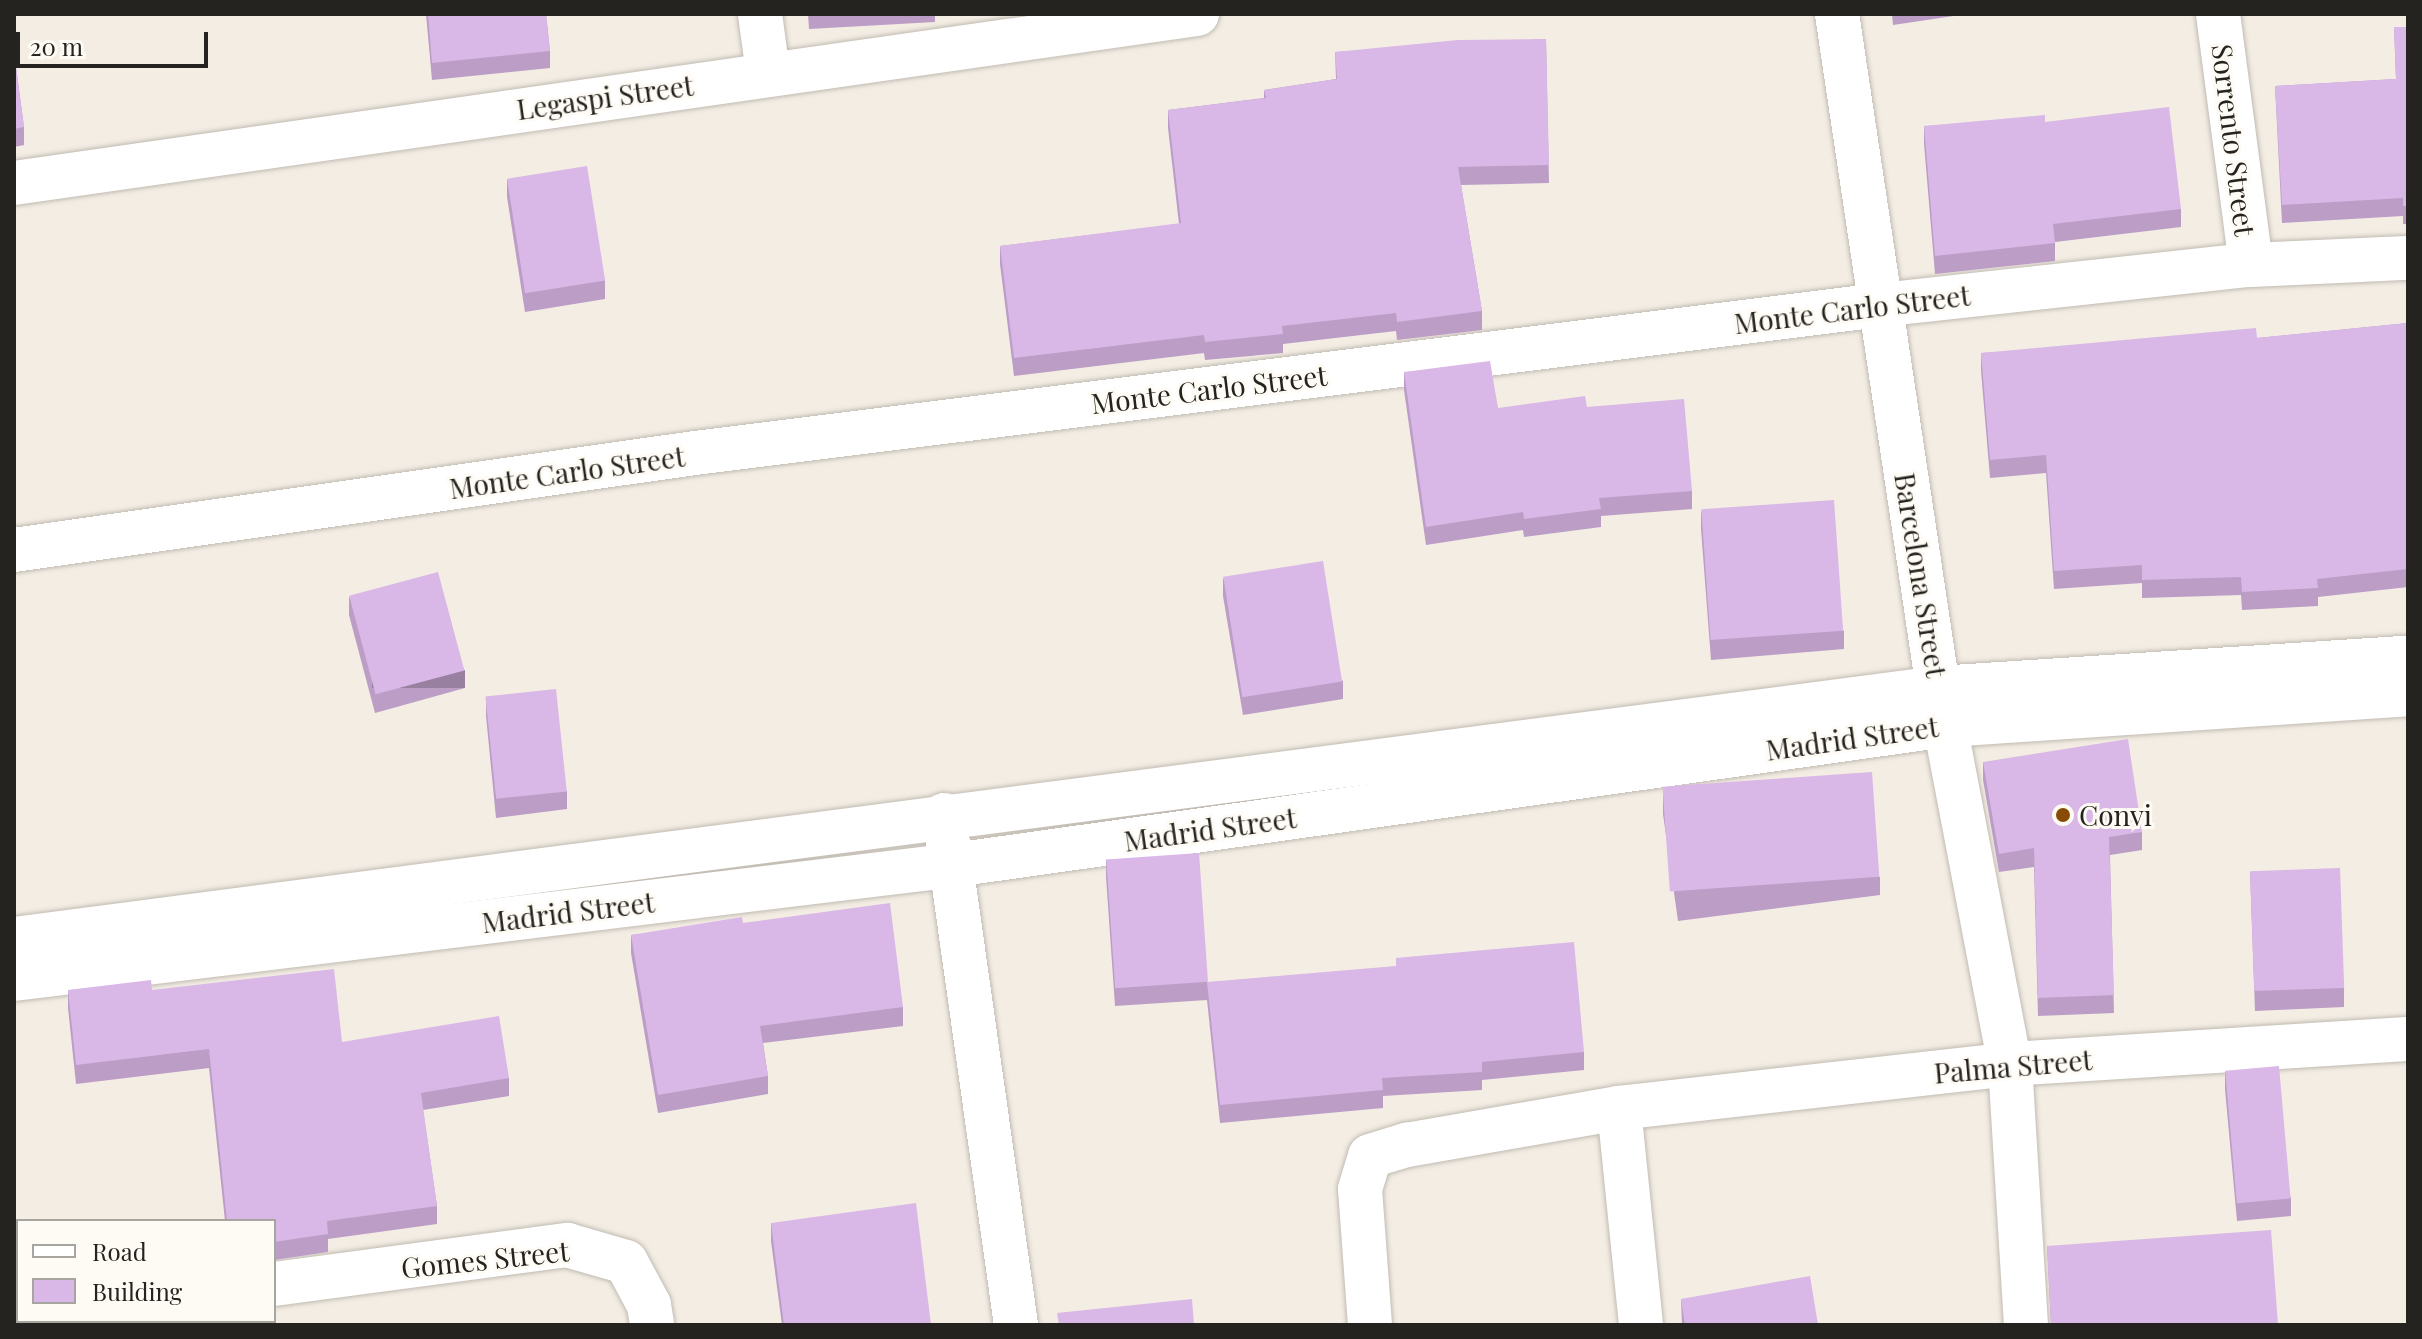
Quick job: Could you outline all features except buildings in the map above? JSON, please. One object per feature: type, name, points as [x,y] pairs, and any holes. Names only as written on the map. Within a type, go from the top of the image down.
[{"type":"street","points":[[760,14],[768,73]]},
{"type":"street","name":"Legaspi Street","points":[[14,183],[1197,14]]},
{"type":"street","name":"Barcelona Street","points":[[1837,14],[1942,706],[2010,1064],[2026,1325]]},
{"type":"street","name":"Sorrento Street","points":[[2218,14],[2251,265]]},
{"type":"street","name":"Monte Carlo Street","points":[[14,550],[695,453],[1880,305],[2251,265],[2408,258]]},
{"type":"street","name":"Madrid Street","points":[[14,939],[944,815],[2408,658]]},
{"type":"street","name":"Madrid Street","points":[[14,979],[954,865],[1942,706],[2408,694]]},
{"type":"street","points":[[944,815],[954,865],[1016,1325]]},
{"type":"street","name":"Palma Street","points":[[1370,1325],[1360,1189],[1370,1156],[1619,1108],[2010,1064],[2408,1039]]},
{"type":"street","points":[[1619,1108],[1641,1325]]},
{"type":"street","name":"Gomes Street","points":[[276,1284],[567,1245],[626,1262],[649,1305],[652,1325]]},
{"type":"place","name":"Convi","points":[[2063,815]]}]
